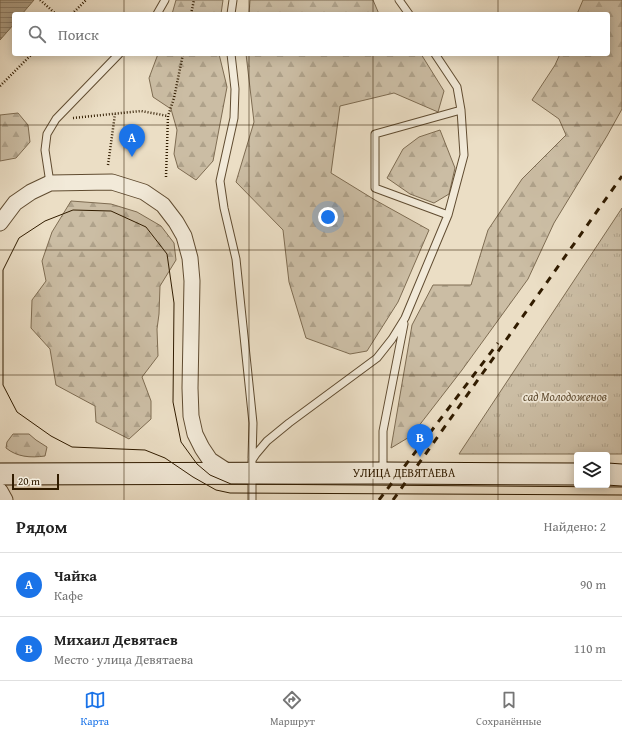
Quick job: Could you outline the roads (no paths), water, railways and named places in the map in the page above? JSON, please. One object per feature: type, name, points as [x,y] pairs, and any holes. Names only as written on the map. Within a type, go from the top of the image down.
[{"type":"street","points":[[0,223],[15,203],[31,192],[50,183],[112,182],[144,192],[163,205],[176,222],[184,236],[190,258],[192,281],[190,388],[191,416],[195,434],[210,460],[231,473]]},
{"type":"street","name":"УЛИЦА ДЕВЯТАЕВА","points":[[0,474],[231,473],[252,467],[382,473],[574,474]]},
{"type":"street","points":[[610,474],[622,475]]},
{"type":"street","points":[[0,491],[6,500]]},
{"type":"lane","points":[[159,12],[165,0]]},
{"type":"lane","points":[[231,12],[233,0]]},
{"type":"lane","points":[[399,0],[408,12]]},
{"type":"lane","points":[[50,183],[45,150],[47,134],[56,119],[117,56]]},
{"type":"lane","points":[[231,56],[235,89],[234,118],[220,181],[224,208],[236,259],[253,423],[252,500]]},
{"type":"lane","points":[[252,467],[256,454],[284,427],[377,358],[392,339],[405,318],[448,215],[464,155],[461,110],[457,88],[436,56]]},
{"type":"lane","points":[[448,215],[375,188],[375,134],[461,110]]},
{"type":"lane","points":[[382,473],[383,432],[405,318]]},
{"type":"tram line","points":[[622,487],[231,484],[210,475],[197,464],[181,442],[173,402],[174,303],[167,254],[146,227],[111,211],[73,210],[45,221],[19,238],[3,270],[3,385],[17,412],[51,436],[72,447],[145,450],[165,458],[193,477],[216,490],[230,493],[622,495]]},
{"type":"railway","points":[[393,500],[622,176]]},
{"type":"railway","points":[[379,500],[498,343]]},
{"type":"place","name":"Чайка","points":[[132,157]]},
{"type":"place","name":"Михаил Девятаев","points":[[420,457]]},
{"type":"park label","name":"сад Молодоженов","points":[[565,397]]}]
